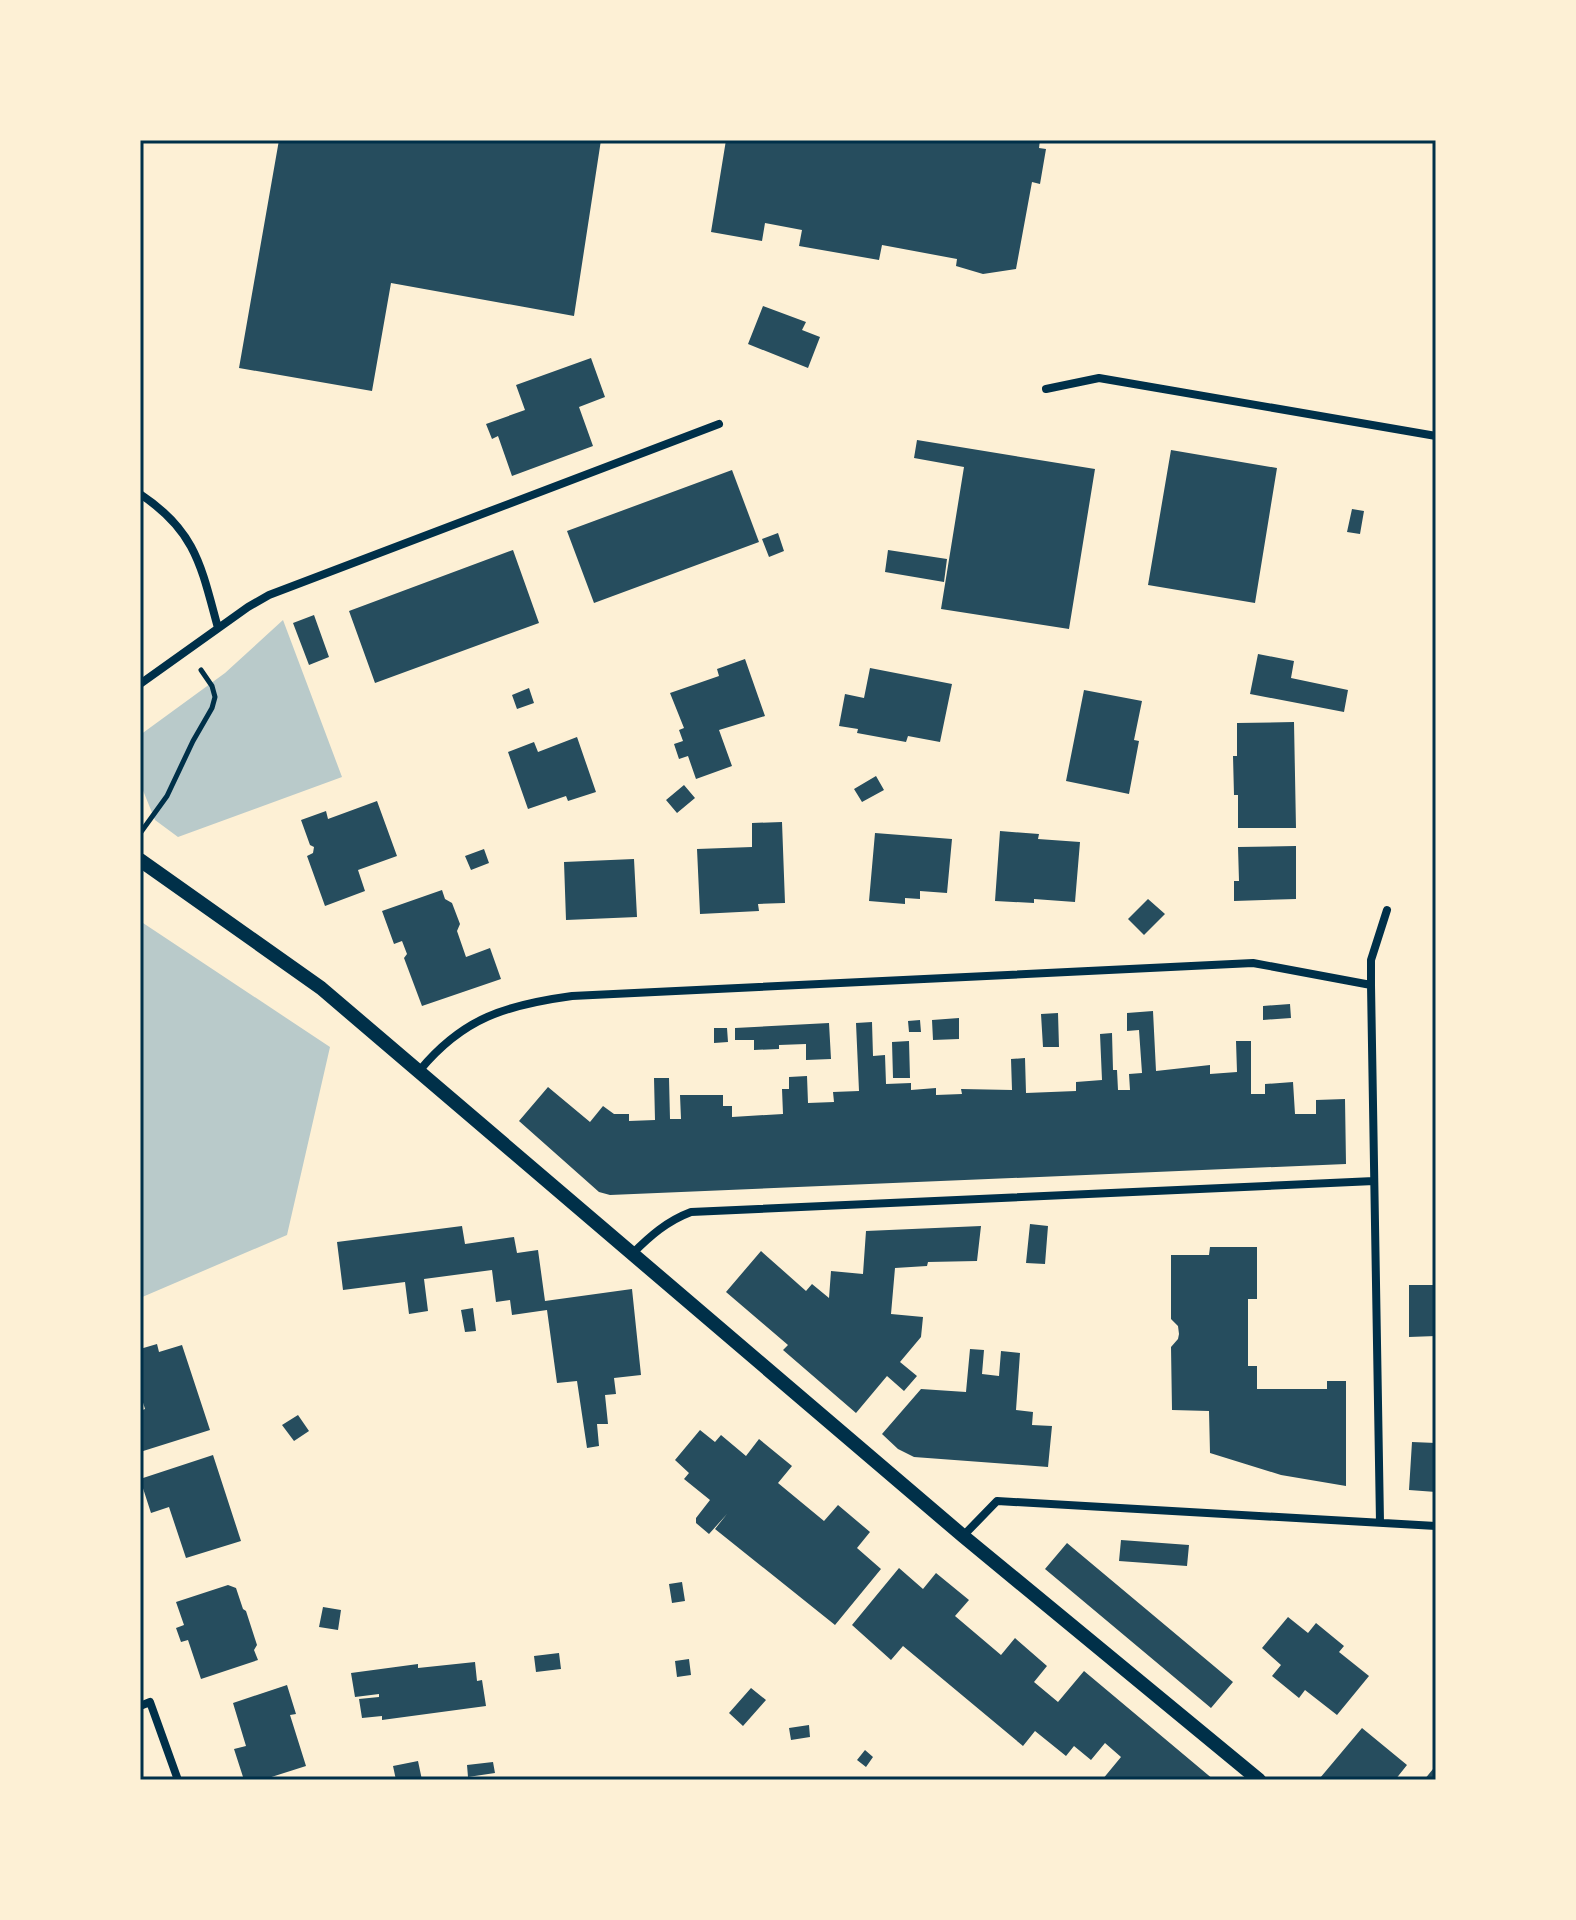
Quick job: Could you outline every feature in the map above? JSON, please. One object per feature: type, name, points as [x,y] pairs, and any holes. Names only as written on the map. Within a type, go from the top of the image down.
[{"type":"street","points":[[1046,389],[1099,378],[1436,436]]},
{"type":"street","points":[[140,684],[248,607],[297,583],[719,424]]},
{"type":"street","points":[[140,494],[162,509],[180,527],[204,576],[218,628]]},
{"type":"street","points":[[140,860],[293,965],[420,1070],[963,1536],[1259,1780]]},
{"type":"street","points":[[1380,1522],[1371,960],[1387,910]]},
{"type":"street","points":[[420,1070],[439,1047],[476,1022],[522,1006],[572,996],[1253,963],[1371,985]]},
{"type":"street","points":[[632,1254],[653,1233],[675,1218],[691,1212],[1374,1181]]},
{"type":"street","points":[[963,1536],[997,1501],[1436,1526]]},
{"type":"street","points":[[140,1706],[150,1702],[178,1780]]},
{"type":"path","points":[[140,833],[167,796],[215,697],[212,686],[187,650]]},
{"type":"shaded area","points":[[283,620],[342,777],[178,837],[155,820],[140,783],[140,735],[225,673]]},
{"type":"shaded area","points":[[140,921],[330,1047],[287,1235],[140,1298]]},
{"type":"building","points":[[279,140],[601,140],[574,316],[391,283],[372,391],[239,368]]},
{"type":"building","points":[[726,140],[1040,140],[1039,148],[1046,149],[1040,184],[1032,182],[1016,269],[983,274],[956,266],[957,259],[882,245],[879,260],[799,246],[802,230],[765,223],[762,241],[711,232]]},
{"type":"building","points":[[763,306],[806,322],[802,330],[820,337],[808,368],[748,344]]},
{"type":"building","points":[[591,358],[605,397],[579,407],[593,446],[512,476],[498,436],[492,439],[486,424],[525,410],[516,385]]},
{"type":"building","points":[[917,440],[1095,469],[1069,629],[941,609],[964,467],[914,458]]},
{"type":"building","points":[[1171,450],[1277,468],[1255,603],[1148,585]]},
{"type":"building","points":[[732,470],[759,542],[594,603],[567,531]]},
{"type":"building","points":[[1352,509],[1364,511],[1360,534],[1347,532]]},
{"type":"building","points":[[778,533],[784,551],[769,557],[762,539]]},
{"type":"building","points":[[513,550],[539,623],[375,683],[349,611]]},
{"type":"building","points":[[888,550],[947,559],[944,582],[885,572]]},
{"type":"building","points":[[314,615],[329,657],[309,665],[293,623]]},
{"type":"building","points":[[1258,654],[1294,661],[1291,678],[1348,690],[1344,712],[1250,694]]},
{"type":"building","points":[[745,659],[765,716],[719,730],[732,766],[696,779],[688,756],[679,759],[674,744],[683,741],[679,730],[684,728],[670,693],[719,676],[717,669]]},
{"type":"building","points":[[870,668],[952,684],[940,742],[908,736],[906,742],[857,733],[858,729],[839,726],[845,694],[864,698]]},
{"type":"building","points":[[529,688],[534,703],[517,709],[512,695]]},
{"type":"building","points":[[1084,690],[1142,701],[1134,740],[1139,741],[1129,794],[1066,781]]},
{"type":"building","points":[[1294,722],[1296,828],[1238,828],[1233,756],[1237,756],[1237,723]]},
{"type":"building","points":[[577,737],[596,792],[568,801],[566,796],[528,809],[508,752],[534,742],[538,752]]},
{"type":"building","points":[[876,776],[884,790],[862,802],[854,789]]},
{"type":"building","points":[[684,785],[695,798],[677,813],[666,800]]},
{"type":"building","points":[[377,801],[397,856],[358,870],[365,891],[325,906],[307,856],[313,853],[314,847],[310,845],[301,820],[326,811],[328,819]]},
{"type":"building","points":[[782,822],[785,903],[758,904],[759,911],[700,914],[697,849],[752,847],[752,823]]},
{"type":"building","points":[[1000,831],[1039,834],[1038,839],[1080,842],[1075,902],[1034,899],[1034,903],[995,901]]},
{"type":"building","points":[[875,833],[952,839],[947,893],[920,891],[920,899],[905,898],[905,904],[869,901]]},
{"type":"building","points":[[1296,846],[1296,899],[1234,901],[1234,881],[1239,881],[1238,847]]},
{"type":"building","points":[[484,849],[489,863],[471,870],[465,856]]},
{"type":"building","points":[[634,859],[637,917],[566,920],[564,862]]},
{"type":"building","points":[[442,890],[445,899],[452,903],[460,924],[457,931],[466,957],[490,948],[501,979],[422,1006],[404,958],[407,954],[402,941],[394,944],[382,911]]},
{"type":"building","points":[[1148,899],[1165,914],[1144,935],[1128,919]]},
{"type":"building","points":[[1290,1004],[1291,1018],[1263,1020],[1263,1006]]},
{"type":"building","points":[[1153,1011],[1156,1071],[1210,1065],[1210,1074],[1237,1072],[1236,1041],[1251,1041],[1251,1094],[1265,1094],[1265,1084],[1293,1082],[1295,1114],[1316,1114],[1316,1100],[1345,1099],[1346,1164],[610,1195],[599,1192],[519,1121],[548,1087],[590,1122],[603,1106],[614,1114],[629,1114],[629,1121],[655,1120],[654,1078],[669,1078],[670,1119],[681,1119],[680,1095],[723,1095],[723,1106],[732,1106],[732,1117],[783,1114],[782,1089],[789,1089],[789,1077],[807,1076],[808,1103],[834,1102],[833,1092],[859,1091],[856,1023],[872,1022],[873,1056],[885,1055],[886,1084],[911,1083],[911,1090],[936,1088],[936,1095],[962,1094],[961,1089],[1012,1090],[1011,1059],[1025,1058],[1026,1093],[1076,1091],[1076,1082],[1102,1080],[1100,1034],[1112,1033],[1113,1070],[1117,1070],[1118,1090],[1130,1090],[1129,1074],[1142,1073],[1139,1030],[1127,1031],[1127,1013]]},
{"type":"building","points":[[1058,1013],[1059,1047],[1043,1047],[1041,1014]]},
{"type":"building","points":[[959,1018],[959,1039],[933,1040],[932,1020]]},
{"type":"building","points":[[920,1020],[921,1032],[909,1032],[908,1021]]},
{"type":"building","points":[[829,1023],[831,1059],[806,1060],[806,1044],[754,1050],[754,1040],[735,1040],[735,1028]]},
{"type":"building","points":[[714,1028],[727,1028],[728,1042],[714,1043]]},
{"type":"building","points":[[909,1041],[910,1078],[893,1078],[892,1042]]},
{"type":"building","points":[[1030,1224],[1048,1226],[1045,1264],[1026,1263]]},
{"type":"building","points":[[462,1226],[465,1244],[514,1237],[517,1253],[538,1250],[545,1301],[632,1289],[641,1375],[614,1378],[616,1394],[605,1395],[608,1424],[597,1424],[599,1446],[587,1448],[577,1381],[557,1383],[547,1310],[512,1315],[510,1300],[496,1302],[492,1270],[424,1279],[428,1311],[409,1314],[405,1282],[343,1290],[337,1242]]},
{"type":"building","points":[[981,1226],[977,1261],[928,1262],[927,1266],[895,1268],[891,1314],[923,1317],[921,1337],[900,1362],[917,1376],[904,1391],[887,1376],[856,1413],[783,1350],[788,1345],[726,1292],[761,1251],[806,1291],[812,1284],[829,1298],[831,1271],[863,1274],[866,1231]]},
{"type":"building","points":[[1210,1247],[1257,1247],[1257,1299],[1248,1299],[1248,1366],[1257,1366],[1257,1389],[1327,1389],[1327,1381],[1346,1381],[1346,1486],[1281,1475],[1210,1453],[1209,1411],[1172,1410],[1171,1347],[1179,1334],[1178,1326],[1171,1319],[1171,1255],[1209,1255]]},
{"type":"building","points":[[1409,1285],[1436,1285],[1436,1336],[1409,1337]]},
{"type":"building","points":[[473,1308],[476,1331],[465,1332],[461,1310]]},
{"type":"building","points":[[157,1344],[159,1352],[182,1345],[210,1430],[140,1452],[140,1411],[145,1409],[140,1393],[140,1349]]},
{"type":"building","points":[[970,1349],[984,1350],[982,1374],[999,1376],[1001,1351],[1020,1353],[1016,1410],[1033,1412],[1032,1425],[1052,1426],[1048,1467],[914,1457],[898,1449],[882,1434],[921,1389],[966,1392]]},
{"type":"building","points":[[298,1415],[309,1431],[294,1441],[282,1425]]},
{"type":"building","points":[[700,1430],[715,1442],[721,1435],[746,1456],[759,1439],[792,1466],[778,1483],[824,1521],[838,1505],[870,1532],[857,1548],[881,1569],[835,1625],[715,1529],[727,1514],[709,1534],[696,1523],[696,1518],[710,1500],[684,1479],[689,1473],[675,1460]]},
{"type":"building","points":[[1412,1442],[1436,1443],[1436,1492],[1409,1490]]},
{"type":"building","points":[[213,1455],[241,1541],[186,1558],[169,1507],[151,1513],[140,1479]]},
{"type":"building","points":[[1121,1540],[1189,1545],[1187,1566],[1119,1561]]},
{"type":"building","points":[[1067,1543],[1233,1682],[1211,1708],[1045,1569]]},
{"type":"building","points":[[899,1568],[923,1589],[936,1573],[969,1600],[955,1616],[1001,1655],[1015,1638],[1047,1666],[1034,1682],[1058,1702],[1084,1671],[1214,1780],[1102,1780],[1121,1757],[1105,1743],[1091,1760],[1074,1746],[1066,1756],[1035,1731],[1023,1746],[903,1646],[891,1660],[852,1625]]},
{"type":"building","points":[[682,1582],[685,1601],[672,1603],[669,1584]]},
{"type":"building","points":[[228,1585],[236,1588],[246,1611],[257,1645],[254,1650],[258,1660],[201,1679],[188,1640],[181,1642],[176,1628],[184,1625],[176,1602]]},
{"type":"building","points":[[323,1607],[341,1610],[338,1630],[319,1627]]},
{"type":"building","points":[[1288,1617],[1308,1633],[1316,1623],[1344,1646],[1339,1652],[1369,1676],[1337,1715],[1305,1690],[1299,1698],[1272,1676],[1281,1665],[1262,1648]]},
{"type":"building","points":[[559,1653],[561,1669],[536,1672],[534,1656]]},
{"type":"building","points":[[689,1659],[691,1675],[677,1677],[675,1661]]},
{"type":"building","points":[[475,1662],[477,1681],[482,1680],[486,1706],[382,1720],[382,1716],[362,1718],[359,1699],[379,1697],[379,1694],[355,1697],[351,1673],[418,1664],[418,1668]]},
{"type":"building","points":[[287,1685],[296,1714],[290,1715],[306,1766],[262,1780],[244,1780],[234,1749],[246,1746],[233,1703]]},
{"type":"building","points":[[751,1688],[766,1700],[743,1726],[729,1713]]},
{"type":"building","points":[[809,1725],[810,1737],[791,1740],[789,1728]]},
{"type":"building","points":[[1362,1728],[1407,1765],[1395,1780],[1320,1778]]},
{"type":"building","points":[[865,1750],[873,1757],[866,1767],[857,1760]]},
{"type":"building","points":[[418,1761],[422,1780],[396,1780],[393,1766]]},
{"type":"building","points":[[493,1762],[495,1773],[468,1777],[467,1765]]},
{"type":"building","points":[[1436,1766],[1436,1780],[1424,1780],[1433,1769]]}]
